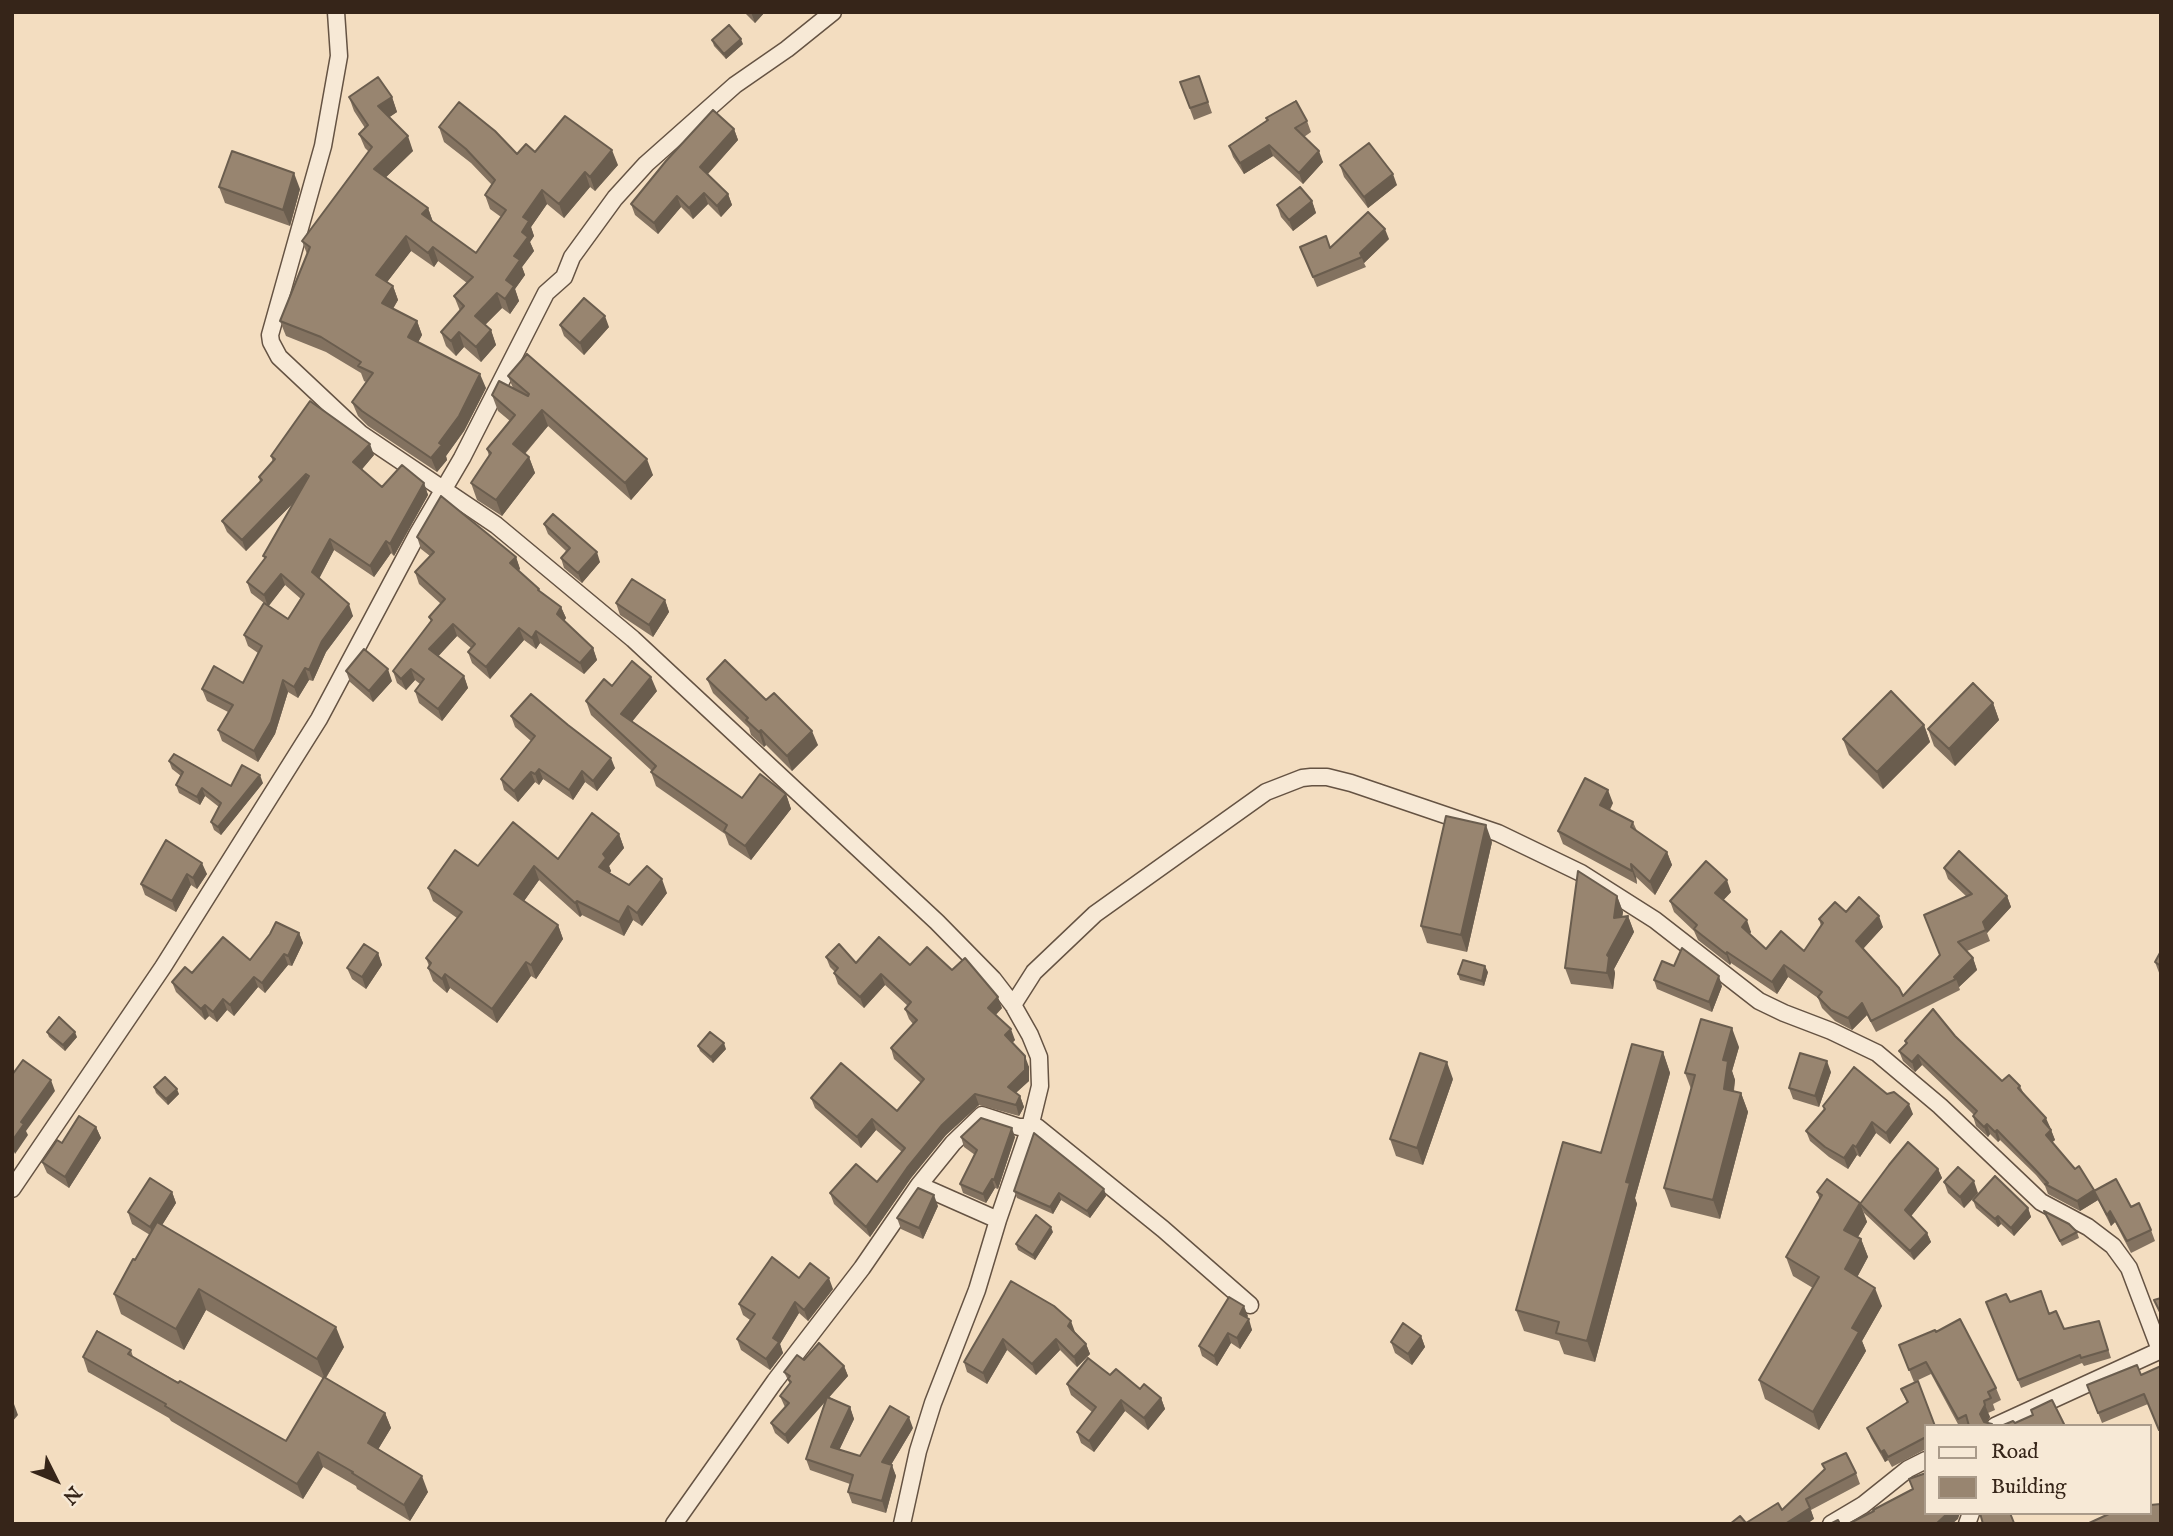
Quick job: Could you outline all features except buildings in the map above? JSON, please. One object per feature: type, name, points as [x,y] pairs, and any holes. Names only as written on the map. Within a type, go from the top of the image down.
[{"type":"street","points":[[336,12],[340,56],[334,93],[323,146],[270,335],[271,342],[284,362],[361,434],[496,525],[633,639],[937,922],[993,979],[1013,1005],[1039,1057],[1040,1086],[1030,1127],[977,1290],[933,1403],[918,1451],[902,1524]]},
{"type":"street","points":[[12,1189],[133,1012],[306,740],[418,533],[444,491],[546,293],[564,277],[572,257],[615,198],[646,164],[711,105],[833,12]]},
{"type":"street","points":[[1013,1005],[1034,972],[1096,914],[1266,792],[1302,778],[1326,777],[1351,783],[1485,828],[1581,873],[1655,920],[1759,1001],[1877,1053],[1940,1106],[2041,1202],[2088,1227],[2113,1246],[2129,1268],[2160,1350],[2000,1424]]},
{"type":"street","points":[[674,1524],[775,1381],[862,1268],[919,1185],[953,1143],[982,1115],[1011,1126],[1040,1128],[1111,1185],[1250,1305]]},
{"type":"street","points":[[919,1185],[998,1220]]},
{"type":"street","points":[[1831,1524],[1863,1505],[1908,1469],[1924,1461]]}]
